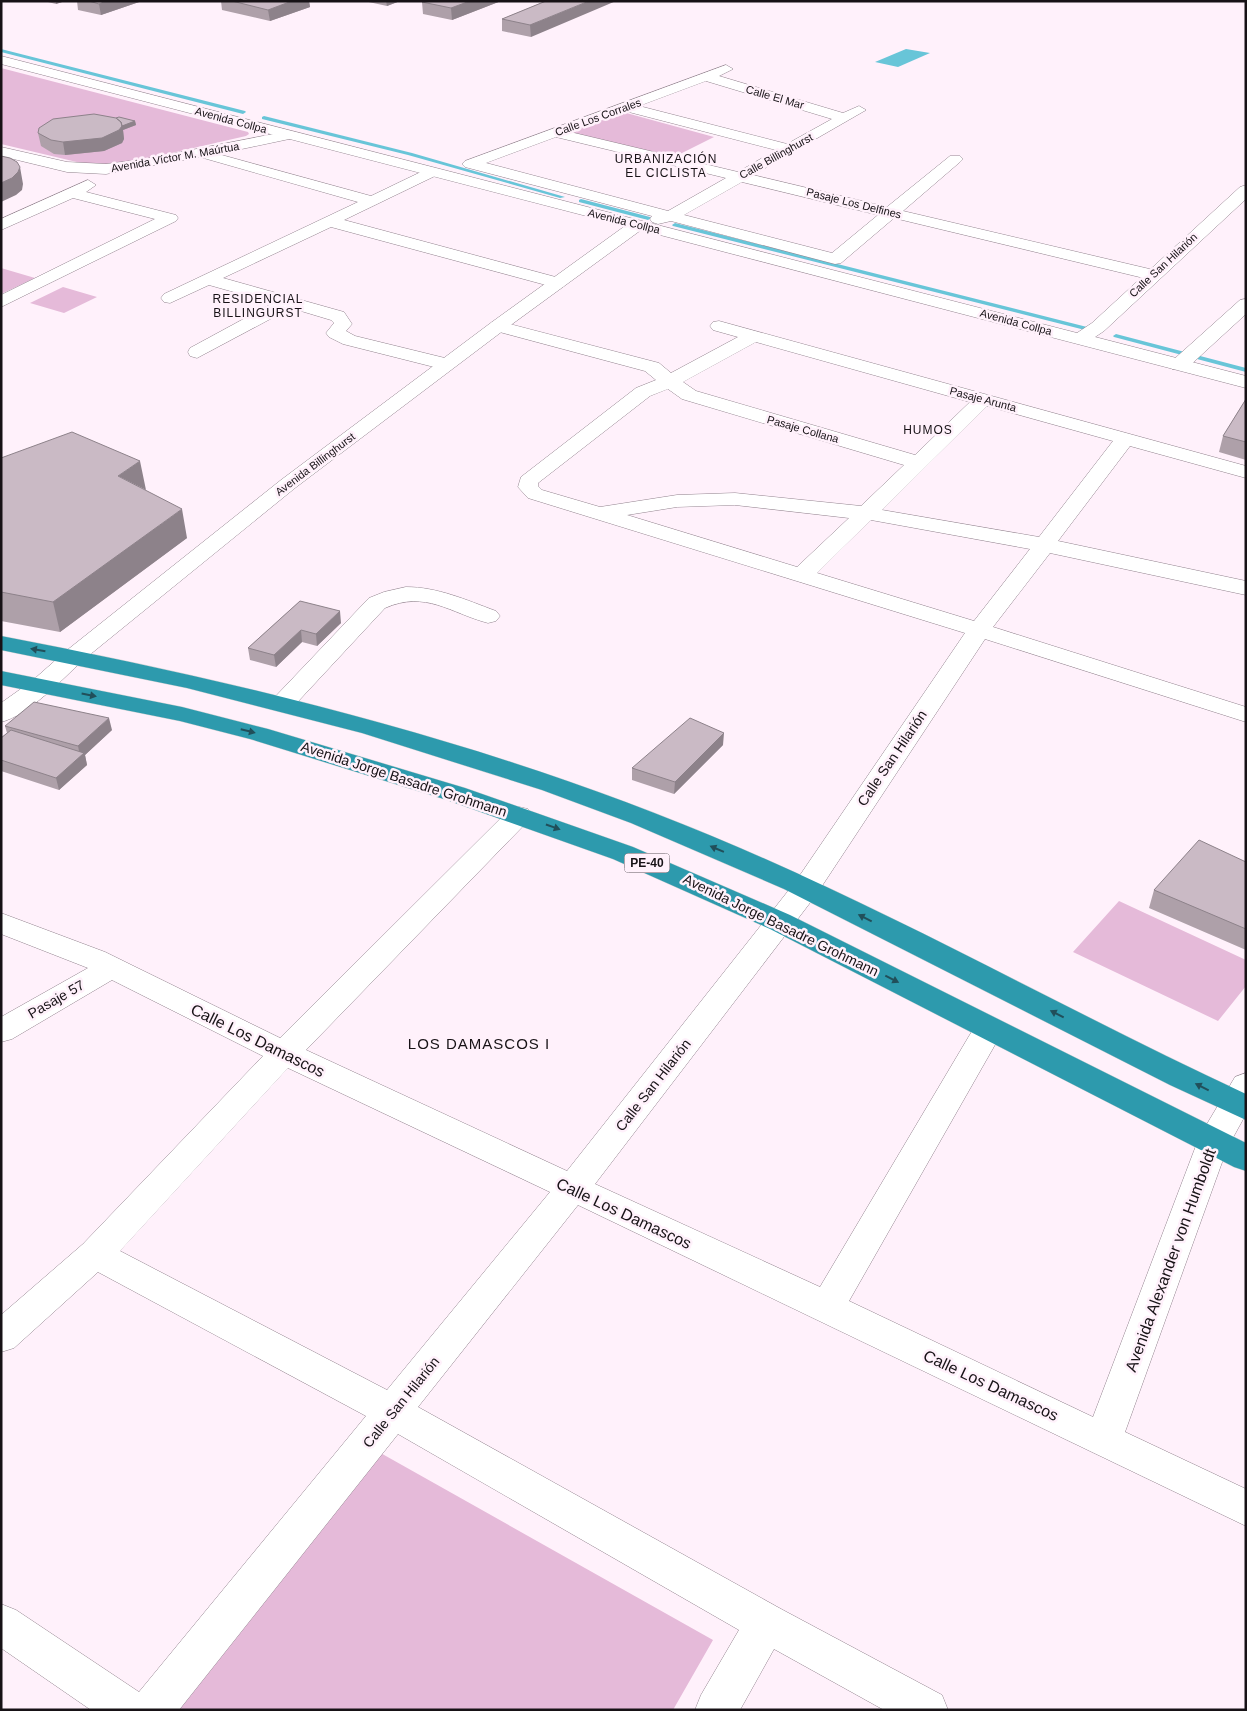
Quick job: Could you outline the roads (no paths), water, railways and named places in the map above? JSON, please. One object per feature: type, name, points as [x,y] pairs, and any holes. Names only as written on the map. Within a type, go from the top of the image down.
[{"type":"highway","points":[[1,643],[74,656],[283,703],[405,736],[529,776],[655,823],[806,888],[1242,1099]]},
{"type":"highway","name":"Avenida Jorge Basadre Grohmann","points":[[1,678],[182,714],[259,734],[519,815],[672,873],[780,922],[1246,1158]]},
{"type":"street","name":"Avenida Collpa","points":[[1,60],[1246,382]]},
{"type":"street","name":"Calle Los Corrales","points":[[579,194],[470,164],[726,69]]},
{"type":"street","name":"Calle El Mar","points":[[706,77],[844,118]]},
{"type":"street","points":[[625,107],[788,149]]},
{"type":"street","name":"Calle Billinghurst","points":[[639,224],[668,217],[858,110]]},
{"type":"street","name":"Pasaje Los Delfines","points":[[556,133],[1152,274]]},
{"type":"street","name":"Avenida Víctor M. Maúrtua","points":[[1,151],[67,167],[106,169],[289,135]]},
{"type":"street","points":[[200,153],[373,201]]},
{"type":"street","points":[[559,204],[579,194],[835,259],[955,159]]},
{"type":"street","points":[[1,225],[72,193],[99,177],[106,169]]},
{"type":"street","points":[[170,298],[432,172]]},
{"type":"street","name":"Calle San Hilarión","points":[[1080,339],[1098,327],[1152,274],[1246,190]]},
{"type":"street","points":[[1,302],[170,218],[72,193]]},
{"type":"street","points":[[328,221],[557,283]]},
{"type":"street","name":"Avenida Billinghurst","points":[[1,715],[41,686],[74,656],[288,484],[446,364],[639,224]]},
{"type":"street","points":[[207,279],[338,316],[343,324],[335,333],[337,336],[446,364]]},
{"type":"street","points":[[197,352],[290,302]]},
{"type":"street","points":[[1179,365],[1246,304]]},
{"type":"street","points":[[498,326],[652,367],[670,381]]},
{"type":"street","name":"Pasaje Arunta","points":[[719,326],[1246,472]]},
{"type":"street","points":[[754,336],[670,381],[643,392],[526,485],[535,494],[802,575],[1246,714]]},
{"type":"street","name":"Pasaje Collana","points":[[670,381],[689,395],[917,462]]},
{"type":"street","points":[[802,575],[984,399]]},
{"type":"street","name":"Calle San Hilarión","points":[[152,1710],[572,1189],[780,922],[806,888],[979,630],[1125,439]]},
{"type":"street","points":[[599,513],[677,501],[735,499],[865,513],[1045,545],[1246,588]]},
{"type":"street","points":[[283,703],[376,603],[390,596],[421,592],[488,616]]},
{"type":"street","points":[[1,1337],[95,1254],[284,1054],[519,815]]},
{"type":"street","name":"Calle Los Damascos","points":[[1,923],[95,959],[284,1054],[827,1307],[1104,1438],[1246,1508]]},
{"type":"street","name":"Pasaje 57","points":[[1,1031],[110,968]]},
{"type":"street","points":[[827,1307],[989,1029]]},
{"type":"street","name":"Avenida Alexander von Humboldt","points":[[1104,1438],[1213,1142],[1242,1099]]},
{"type":"street","points":[[95,1254],[393,1412],[766,1623],[928,1710]]},
{"type":"street","points":[[716,1710],[766,1623]]},
{"type":"street","points":[[1,1624],[129,1710]]},
{"type":"water","points":[[906,49],[930,53],[898,67],[875,62]]},
{"type":"waterway","points":[[1,50],[243,112]]},
{"type":"waterway","points":[[264,118],[410,154],[562,197]]},
{"type":"waterway","points":[[581,201],[648,218]]},
{"type":"waterway","points":[[675,225],[1085,328]]},
{"type":"waterway","points":[[1116,336],[1246,370]]},
{"type":"district","name":"URBANIZACIÓN EL CICLISTA","points":[[666,166]]},
{"type":"district","name":"RESIDENCIAL BILLINGURST","points":[[258,306]]},
{"type":"district","name":"HUMOS","points":[[928,430]]},
{"type":"district","name":"LOS DAMASCOS I","points":[[479,1044]]}]
